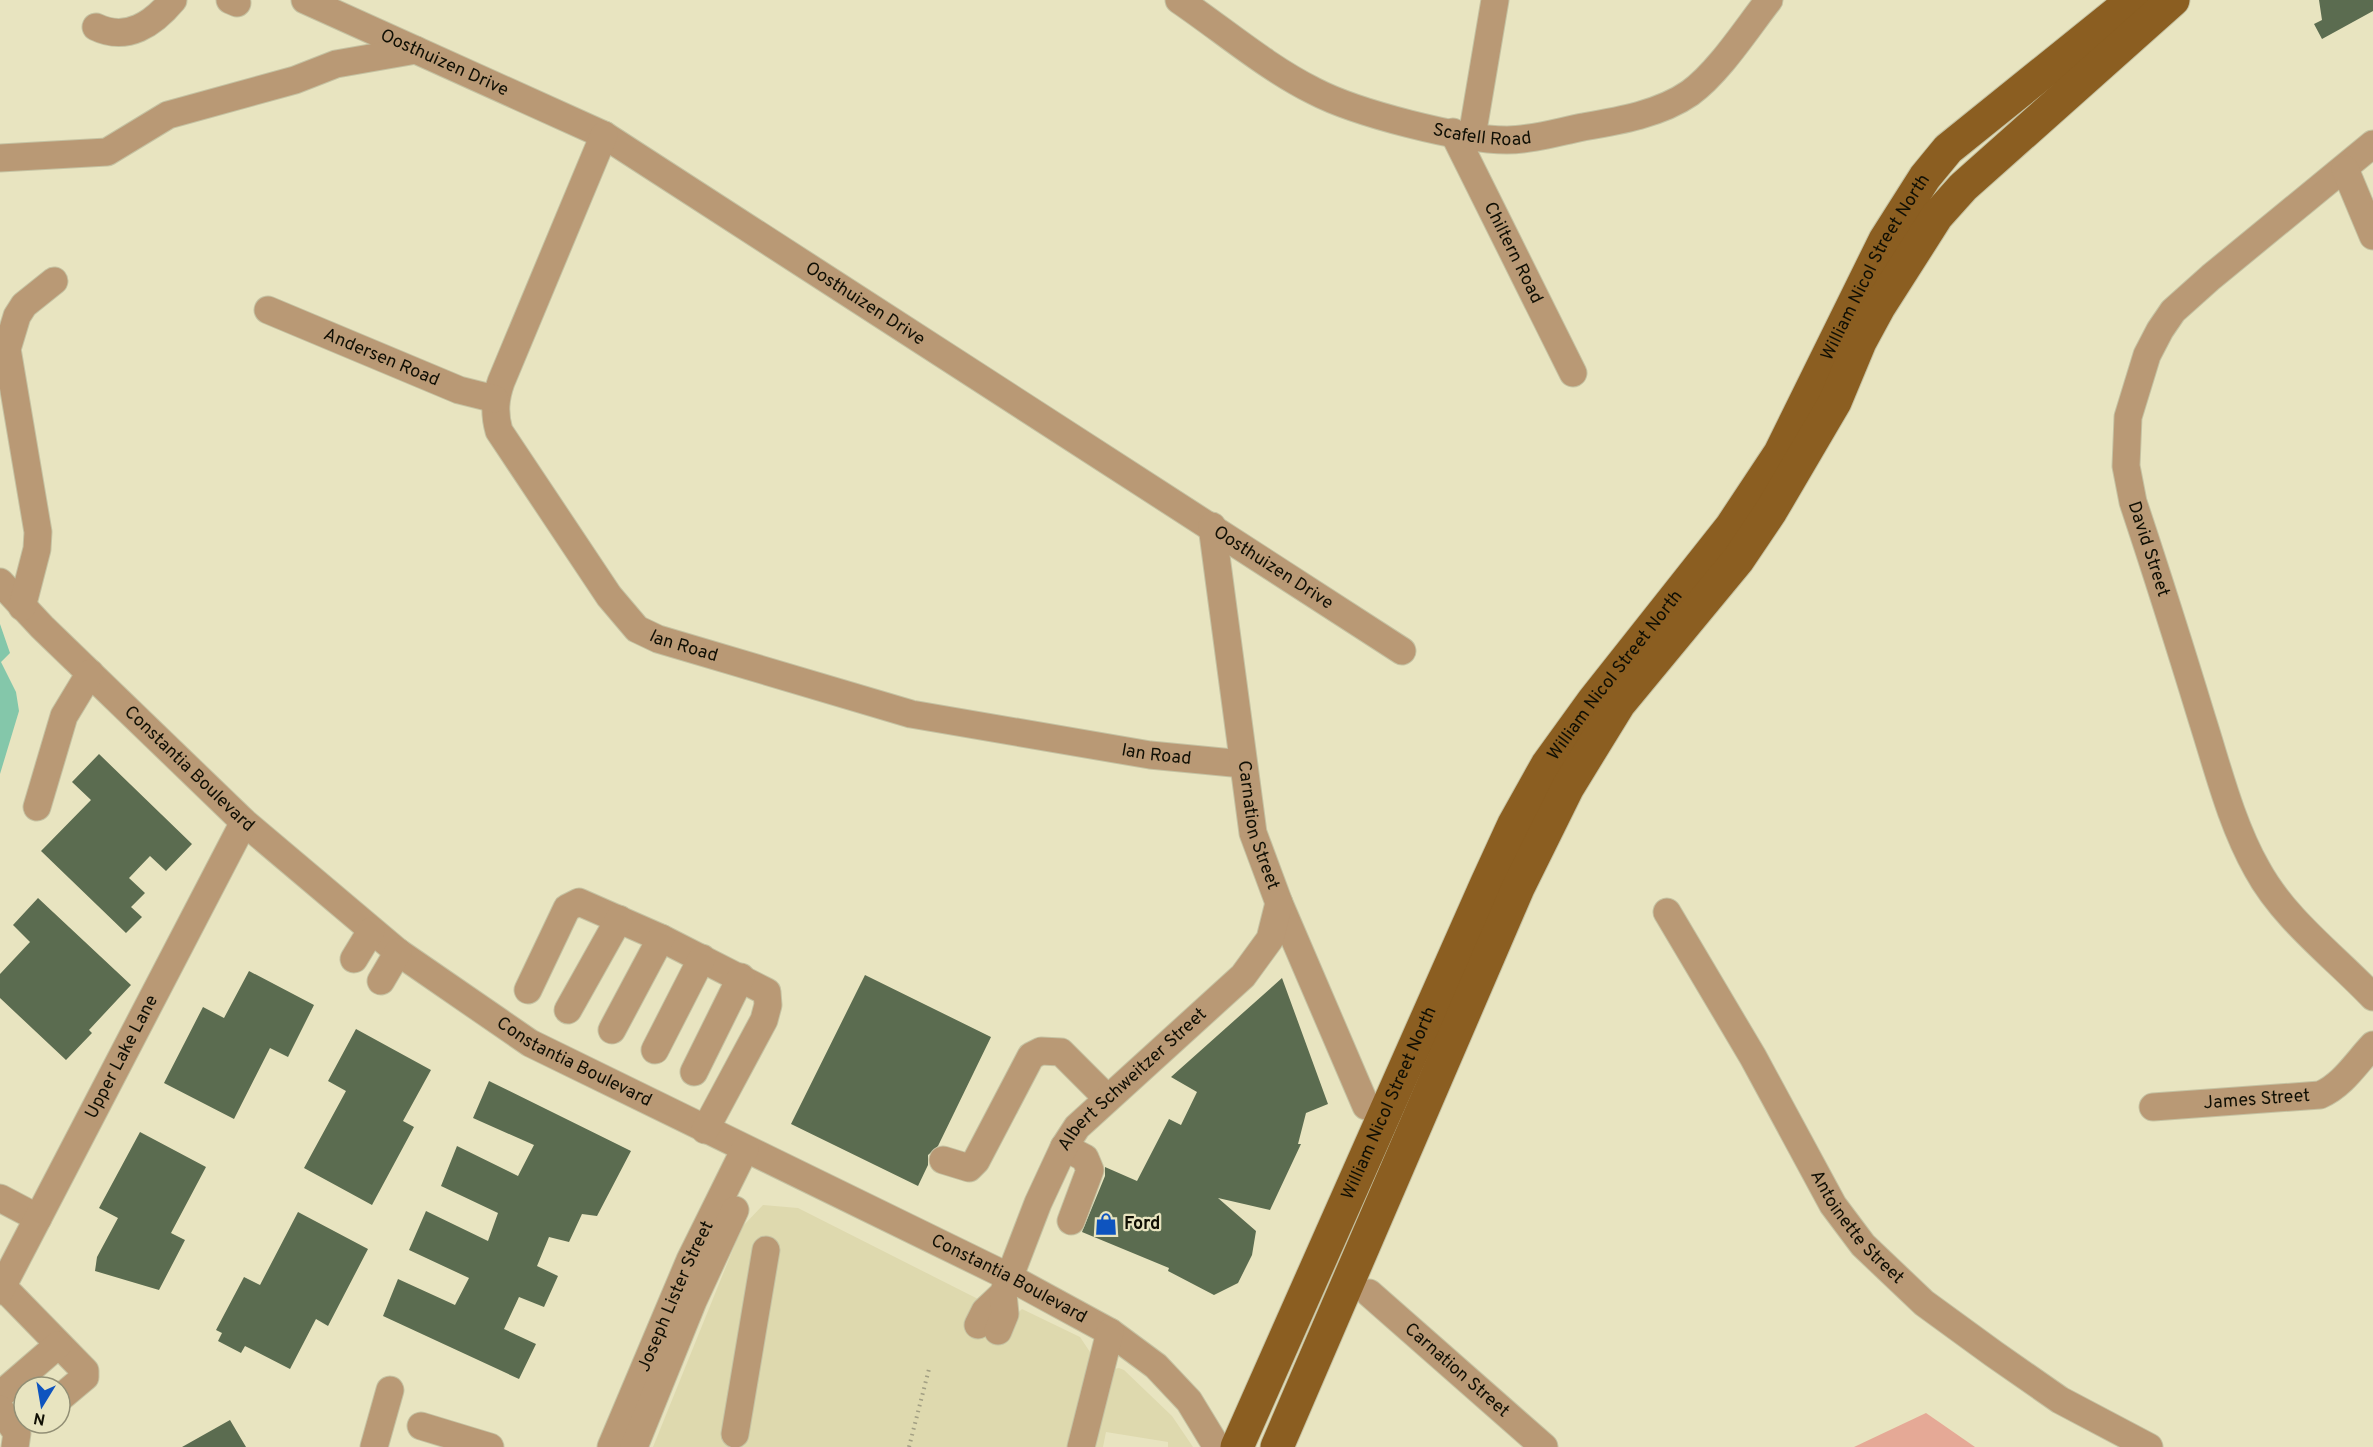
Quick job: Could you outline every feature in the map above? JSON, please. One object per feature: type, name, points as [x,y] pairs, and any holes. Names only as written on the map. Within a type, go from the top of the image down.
[{"type":"main road","name":"William Nicol Street North","points":[[1223,1444],[1514,824],[1547,765],[1594,700],[1731,527],[1780,453],[1885,240],[1925,177],[1948,149],[2133,0]]},
{"type":"main road","name":"William Nicol Street North","points":[[1277,1447],[1544,831],[1619,704],[1738,560],[1771,511],[1835,402],[1860,342],[1879,307],[1937,216],[1963,187],[2173,0]]},
{"type":"street","points":[[96,27],[108,33],[125,33],[150,23],[173,0]]},
{"type":"street","name":"Oosthuizen Drive","points":[[306,0],[604,135],[1402,651]]},
{"type":"street","name":"Scafell Road","points":[[1179,0],[1287,75],[1347,106],[1462,134],[1508,140],[1646,113],[1682,98],[1700,84],[1769,0]]},
{"type":"street","points":[[1462,134],[1496,0]]},
{"type":"street","points":[[0,158],[108,152],[168,115],[295,80],[336,64],[416,50]]},
{"type":"street","name":"Chiltern Road","points":[[1462,134],[1573,373]]},
{"type":"street","name":"Ian Road","points":[[604,135],[495,399],[496,420],[499,431],[609,596],[637,629],[658,639],[911,714],[1162,757],[1243,764]]},
{"type":"street","name":"David Street","points":[[2373,144],[2173,310],[2147,355],[2128,417],[2126,466],[2133,502],[2236,825],[2257,869],[2274,895],[2306,931],[2373,997]]},
{"type":"street","points":[[2344,169],[2373,236]]},
{"type":"street","points":[[22,606],[37,549],[38,532],[8,349],[17,316],[24,305],[54,281]]},
{"type":"street","name":"Andersen Road","points":[[268,310],[459,390],[495,399]]},
{"type":"street","name":"Carnation Street","points":[[1212,526],[1253,833],[1279,903],[1366,1106]]},
{"type":"street","name":"Constantia Boulevard","points":[[0,582],[244,822],[398,952],[530,1043],[752,1153],[1006,1285],[1110,1332],[1156,1366],[1189,1401],[1223,1444]]},
{"type":"street","points":[[37,807],[64,716],[90,673]]},
{"type":"street","name":"Upper Lake Lane","points":[[1,1288],[244,822]]},
{"type":"street","points":[[528,990],[567,908],[579,902],[661,938],[767,992],[768,1005],[764,1020],[705,1130]]},
{"type":"street","name":"Albert Schweitzer Street","points":[[988,1328],[1005,1314],[1006,1285],[1064,1147],[1077,1127],[1243,976],[1270,939],[1279,903]]},
{"type":"street","name":"Antoinette Street","points":[[1667,912],[1748,1048],[1833,1205],[1863,1245],[1924,1303],[1994,1354],[2060,1400],[2149,1447]]},
{"type":"street","points":[[568,1010],[619,919]]},
{"type":"street","points":[[354,959],[371,930]]},
{"type":"street","points":[[612,1030],[661,938]]},
{"type":"street","points":[[381,981],[398,952]]},
{"type":"street","points":[[654,1050],[702,958]]},
{"type":"street","points":[[694,1072],[741,977]]},
{"type":"street","name":"James Street","points":[[2153,1107],[2320,1095],[2332,1090],[2343,1080],[2373,1045]]},
{"type":"street","points":[[943,1160],[964,1169],[969,1168],[976,1161],[1031,1056],[1041,1051],[1061,1052],[1107,1098]]},
{"type":"street","points":[[1064,1147],[1085,1158],[1090,1170],[1071,1221]]},
{"type":"street","name":"Joseph Lister Street","points":[[611,1447],[675,1294],[752,1153]]},
{"type":"street","name":"Joseph Lister Street","points":[[634,1447],[752,1153]]},
{"type":"street","points":[[0,1198],[38,1218]]},
{"type":"street","points":[[735,1434],[766,1250]]},
{"type":"street","points":[[1,1288],[86,1374],[72,1387]]},
{"type":"street","name":"Carnation Street","points":[[1369,1293],[1544,1447]]},
{"type":"street","points":[[1081,1447],[1110,1332]]},
{"type":"street","points":[[0,1395],[58,1345]]},
{"type":"street","points":[[374,1447],[390,1390]]},
{"type":"street","points":[[0,1409],[12,1424]]},
{"type":"street","points":[[422,1426],[490,1447]]},
{"type":"path","points":[[909,1447],[929,1369]]},
{"type":"shaded area","points":[[0,624],[10,653],[1,662],[16,692],[19,711],[0,774]]},
{"type":"shaded area","points":[[763,1205],[798,1208],[980,1300],[1010,1320],[1022,1309],[1080,1337],[1090,1352],[1088,1374],[1119,1368],[1124,1370],[1172,1416],[1193,1447],[1168,1447],[1168,1442],[1106,1432],[1103,1447],[653,1447],[742,1227]]},
{"type":"shaded area","points":[[1926,1413],[1975,1447],[1854,1447]]},
{"type":"building","points":[[2319,0],[2373,0],[2373,11],[2322,39],[2314,24],[2322,20]]},
{"type":"building","points":[[99,754],[192,844],[166,871],[150,856],[129,878],[145,893],[131,907],[142,917],[126,933],[41,851],[91,800],[72,782]]},
{"type":"building","points":[[38,898],[131,985],[89,1030],[92,1033],[66,1060],[0,998],[0,974],[30,942],[13,925]]},
{"type":"building","points":[[249,971],[314,1005],[288,1057],[270,1048],[234,1119],[164,1083],[203,1007],[224,1018]]},
{"type":"building","points":[[865,975],[991,1037],[938,1146],[928,1155],[928,1165],[918,1186],[791,1124]]},
{"type":"building","points":[[1282,978],[1328,1104],[1306,1113],[1298,1144],[1301,1144],[1270,1210],[1218,1198],[1256,1231],[1252,1255],[1238,1283],[1214,1295],[1168,1271],[1169,1268],[1082,1232],[1105,1176],[1105,1167],[1137,1181],[1169,1119],[1181,1125],[1197,1092],[1171,1077]]},
{"type":"building","points":[[356,1029],[431,1070],[403,1121],[414,1127],[372,1205],[304,1168],[346,1091],[328,1081]]},
{"type":"building","points":[[489,1081],[631,1151],[597,1216],[582,1214],[569,1242],[549,1237],[537,1266],[558,1276],[544,1307],[519,1297],[504,1329],[536,1344],[519,1379],[383,1316],[398,1279],[455,1305],[469,1278],[409,1250],[426,1211],[488,1241],[498,1213],[441,1186],[457,1146],[518,1176],[534,1145],[473,1118]]},
{"type":"building","points":[[140,1132],[206,1167],[171,1233],[185,1240],[159,1290],[95,1271],[97,1257],[118,1218],[99,1208]]},
{"type":"building","points":[[298,1212],[368,1249],[328,1326],[316,1319],[290,1369],[245,1346],[241,1353],[218,1341],[222,1333],[216,1330],[244,1277],[260,1285]]},
{"type":"building","points":[[230,1420],[246,1447],[182,1447]]},
{"type":"place","name":"Ford","points":[[1106,1224]]}]
